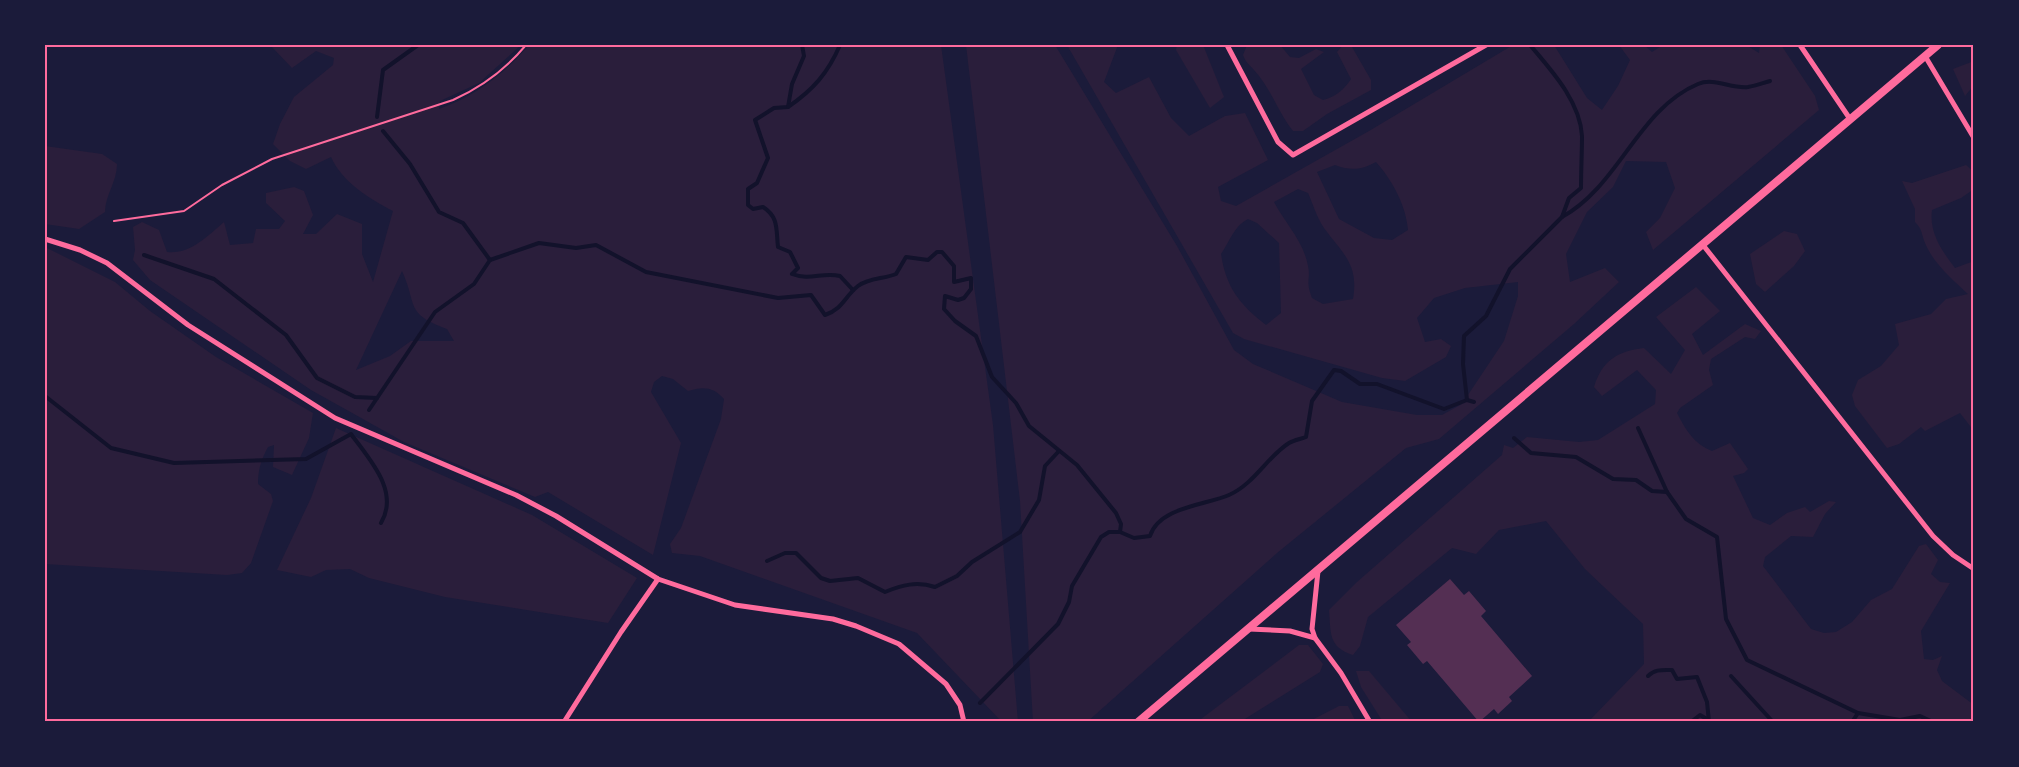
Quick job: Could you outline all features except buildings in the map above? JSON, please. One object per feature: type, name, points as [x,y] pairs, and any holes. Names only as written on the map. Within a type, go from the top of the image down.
[{"type":"main road","points":[[1138,722],[1938,45]]},
{"type":"street","points":[[1227,45],[1278,142],[1293,155],[1486,45]]},
{"type":"street","points":[[1800,45],[1850,119]]},
{"type":"street","points":[[1925,56],[1974,138]]},
{"type":"street","points":[[45,239],[80,250],[107,263],[188,325],[335,418],[516,495],[556,516],[658,579],[735,605],[833,620],[880,635],[899,644],[946,684],[960,705],[964,722]]},
{"type":"street","points":[[1703,245],[1933,536],[1953,555],[1974,569]]},
{"type":"street","points":[[1318,571],[1311,612],[1315,638],[1341,673],[1370,722]]},
{"type":"street","points":[[564,722],[621,632],[658,579]]},
{"type":"street","points":[[1249,629],[1290,631],[1315,638]]},
{"type":"path","points":[[114,221],[184,211],[222,185],[272,159],[453,100],[481,86],[502,71],[526,45]]},
{"type":"shaded area","points":[[270,45],[521,45],[479,83],[440,101],[439,109],[477,91],[510,65],[529,45],[941,45],[993,425],[1018,722],[1002,722],[917,633],[700,556],[672,553],[670,544],[681,528],[721,419],[724,399],[712,390],[699,388],[688,391],[673,379],[662,376],[654,382],[651,392],[681,443],[653,555],[548,492],[535,497],[404,442],[311,390],[150,280],[133,260],[135,250],[133,227],[142,222],[159,230],[167,252],[190,248],[224,222],[230,245],[253,243],[256,229],[279,229],[285,221],[266,203],[266,193],[294,187],[304,191],[313,215],[303,234],[316,234],[337,214],[362,224],[362,254],[373,282],[393,211],[349,182],[331,157],[306,169],[290,161],[273,144],[294,97],[333,65],[334,58],[316,51],[292,68]],"holes":[[[402,271],[418,313],[447,329],[454,341],[411,341],[390,356],[356,370]]]},
{"type":"shaded area","points":[[966,45],[1055,45],[1177,246],[1234,350],[1253,364],[1342,402],[1417,415],[1442,415],[1462,404],[1504,341],[1518,296],[1518,282],[1465,288],[1434,298],[1417,318],[1425,342],[1441,339],[1451,346],[1446,357],[1405,381],[1382,378],[1244,339],[1233,333],[1067,45],[1118,45],[1104,82],[1116,93],[1149,77],[1171,118],[1189,136],[1225,116],[1245,113],[1268,160],[1218,187],[1221,201],[1236,206],[1369,131],[1513,45],[1554,45],[1587,98],[1602,110],[1618,86],[1630,60],[1619,45],[1644,45],[1652,52],[1663,45],[1746,45],[1759,53],[1760,45],[1781,45],[1815,96],[1819,110],[1653,250],[1646,232],[1660,218],[1675,188],[1666,162],[1626,161],[1613,187],[1587,212],[1566,254],[1570,282],[1605,268],[1619,282],[1574,324],[1439,439],[1406,448],[1277,553],[1087,722],[1033,722],[1020,501]],"holes":[[[1376,162],[1397,193],[1407,221],[1408,230],[1392,240],[1374,238],[1339,219],[1317,172],[1335,165],[1356,169]],[[1298,189],[1308,193],[1322,224],[1348,260],[1354,277],[1353,299],[1323,304],[1312,298],[1308,266],[1303,249],[1274,202]],[[1248,219],[1257,223],[1279,243],[1281,313],[1266,325],[1248,310],[1235,294],[1223,266],[1221,254],[1243,222]]]},
{"type":"shaded area","points":[[1177,45],[1203,45],[1224,97],[1210,108],[1176,50]]},
{"type":"shaded area","points":[[1247,45],[1280,45],[1290,57],[1299,58],[1316,49],[1324,52],[1301,69],[1314,95],[1323,100],[1339,92],[1351,79],[1337,52],[1343,45],[1352,47],[1371,80],[1371,90],[1327,114],[1303,131],[1293,131],[1265,84],[1245,60],[1243,55]]},
{"type":"shaded area","points":[[1974,61],[1974,85],[1965,96],[1953,69]]},
{"type":"shaded area","points":[[45,146],[102,154],[117,164],[105,212],[79,229],[45,224]]},
{"type":"shaded area","points":[[1966,165],[1974,172],[1974,189],[1961,198],[1932,210],[1932,226],[1937,240],[1955,268],[1974,261],[1974,431],[1960,413],[1925,431],[1921,427],[1899,444],[1887,448],[1855,406],[1852,395],[1858,380],[1881,366],[1899,345],[1895,324],[1931,314],[1946,299],[1968,294],[1933,257],[1915,222],[1915,209],[1902,181],[1912,183]]},
{"type":"shaded area","points":[[1784,231],[1797,234],[1805,251],[1794,266],[1765,292],[1756,284],[1750,254]]},
{"type":"shaded area","points":[[45,247],[115,282],[150,311],[216,357],[313,413],[309,438],[292,475],[273,467],[274,445],[268,447],[263,456],[258,484],[271,494],[273,501],[251,563],[242,573],[227,575],[45,564]]},
{"type":"shaded area","points":[[1696,287],[1720,311],[1692,334],[1703,355],[1745,324],[1761,331],[1755,339],[1745,337],[1711,359],[1709,370],[1713,385],[1680,408],[1677,413],[1687,431],[1700,445],[1712,451],[1730,443],[1748,469],[1744,473],[1733,476],[1753,518],[1770,525],[1787,513],[1805,507],[1810,512],[1829,501],[1836,502],[1825,514],[1813,537],[1791,536],[1765,557],[1763,566],[1811,629],[1824,633],[1836,632],[1852,622],[1871,600],[1892,589],[1919,546],[1926,544],[1938,560],[1931,574],[1940,582],[1950,583],[1921,631],[1924,659],[1933,660],[1942,656],[1937,670],[1942,681],[1974,705],[1974,722],[1588,722],[1644,664],[1643,624],[1585,569],[1546,521],[1499,530],[1476,554],[1452,548],[1368,617],[1360,646],[1353,655],[1339,648],[1335,643],[1332,638],[1329,610],[1357,582],[1502,455],[1504,445],[1513,448],[1527,437],[1579,442],[1598,440],[1655,404],[1656,390],[1637,370],[1602,396],[1594,387],[1597,378],[1606,364],[1618,355],[1644,348],[1671,374],[1685,350],[1656,317]]},
{"type":"shaded area","points":[[336,428],[532,515],[637,578],[608,623],[445,597],[369,578],[350,569],[326,570],[311,577],[277,570],[311,498]]},
{"type":"shaded area","points":[[1299,645],[1308,645],[1323,664],[1320,672],[1240,722],[1197,722]]},
{"type":"shaded area","points":[[1356,671],[1369,671],[1412,722],[1383,722],[1361,687]]},
{"type":"shaded area","points":[[1339,706],[1348,706],[1356,722],[1308,722]]},
{"type":"waterway","points":[[377,117],[383,70],[418,45]]},
{"type":"waterway","points":[[802,45],[804,56],[792,84],[788,107],[774,108],[755,120],[768,158],[757,183],[748,189],[748,205],[753,209],[763,207],[772,215],[776,224],[778,247],[790,252],[798,268],[792,274],[805,277],[840,276],[853,290]]},
{"type":"waterway","points":[[788,107],[819,80],[840,45]]},
{"type":"waterway","points":[[1467,400],[1463,364],[1464,336],[1486,316],[1510,269],[1562,217],[1569,198],[1581,188],[1582,136],[1576,111],[1563,87],[1530,45]]},
{"type":"waterway","points":[[1562,217],[1599,187],[1659,111],[1677,96],[1704,82],[1751,87],[1770,81]]},
{"type":"waterway","points":[[383,131],[410,164],[439,212],[463,223],[490,260],[539,243],[576,248],[596,245],[646,272],[778,298],[811,295],[825,315],[840,306],[862,283],[896,274],[906,257],[928,260],[937,252],[942,252],[954,266],[954,282],[971,278],[971,289],[964,298],[958,300],[945,296],[944,309],[955,321],[976,336],[992,377],[1016,403],[1029,426],[1077,465],[1116,513],[1121,524],[1120,532],[1134,538],[1150,536],[1155,526],[1173,513],[1238,490],[1281,449],[1291,442],[1306,437],[1312,401],[1334,370],[1341,371],[1360,384],[1377,384],[1444,409],[1467,400],[1474,402]]},
{"type":"waterway","points":[[144,255],[214,279],[286,335],[317,378],[355,397],[377,398]]},
{"type":"waterway","points":[[369,410],[435,312],[474,284],[490,260]]},
{"type":"waterway","points":[[45,396],[111,448],[174,463],[306,459],[351,434],[385,487],[386,511],[381,523]]},
{"type":"waterway","points":[[1638,428],[1667,492]]},
{"type":"waterway","points":[[1514,438],[1531,453],[1576,457],[1613,479],[1636,480],[1652,491],[1667,492],[1686,519],[1717,537],[1726,619],[1747,660],[1858,713],[1900,720],[1920,716],[1933,722]]},
{"type":"waterway","points":[[767,561],[785,553],[796,553],[821,578],[830,581],[858,578],[885,592],[910,585],[922,584],[935,587],[957,576],[972,562],[1020,532],[1039,500],[1045,466],[1059,451]]},
{"type":"waterway","points":[[980,703],[1058,624],[1069,602],[1072,586],[1101,537],[1109,532],[1120,532]]},
{"type":"waterway","points":[[1648,676],[1656,671],[1672,670],[1677,679],[1697,677],[1707,702],[1709,722]]},
{"type":"waterway","points":[[1731,676],[1773,722]]},
{"type":"waterway","points":[[1852,722],[1858,713]]},
{"type":"waterway","points":[[1691,722],[1700,715],[1707,719]]}]
